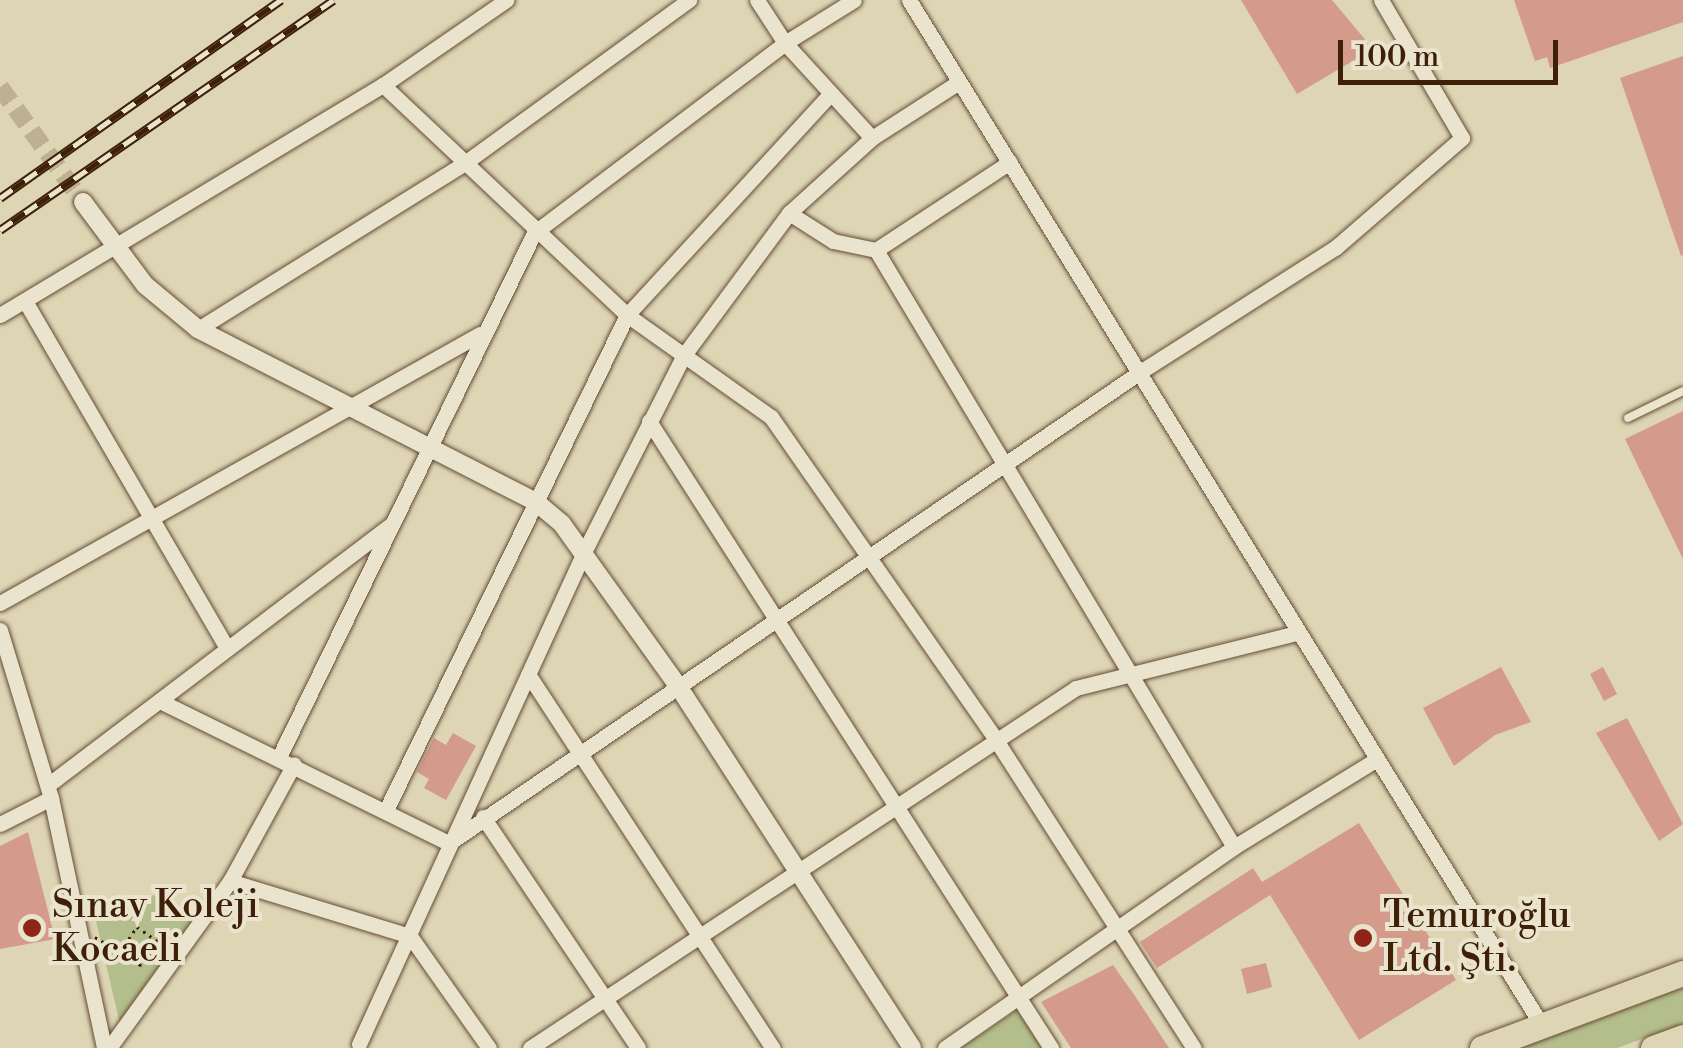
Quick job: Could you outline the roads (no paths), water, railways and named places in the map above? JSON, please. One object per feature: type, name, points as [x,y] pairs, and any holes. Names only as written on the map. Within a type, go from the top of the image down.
[{"type":"highway","points":[[1482,1048],[1683,973]]},
{"type":"highway","points":[[1653,1048],[1683,1037]]},
{"type":"street","points":[[0,315],[382,85],[506,0]]},
{"type":"street","points":[[198,329],[466,162],[689,0]]},
{"type":"street","points":[[757,0],[785,43],[872,138]]},
{"type":"street","points":[[106,1048],[230,881],[480,334],[534,233],[785,43],[854,0]]},
{"type":"street","points":[[909,0],[1140,372],[1374,761],[1541,1024]]},
{"type":"street","points":[[448,843],[1140,372],[1335,248],[1462,138],[1382,0]]},
{"type":"street","points":[[359,1044],[584,552],[684,355],[789,214],[872,138],[959,82]]},
{"type":"street","points":[[382,85],[466,162],[534,233],[627,314],[771,417],[996,740],[1194,1048]]},
{"type":"street","points":[[386,810],[627,314],[829,95]]},
{"type":"street","points":[[876,250],[1010,162]]},
{"type":"street","points":[[83,202],[144,286],[198,329],[536,502],[584,552],[678,686],[912,1048]]},
{"type":"street","points":[[789,214],[833,240],[876,250],[1234,846]]},
{"type":"street","points":[[24,300],[226,647]]},
{"type":"street","points":[[0,603],[480,334]]},
{"type":"street","points":[[649,422],[774,619],[900,806],[1052,1048]]},
{"type":"street","points":[[0,824],[50,792],[164,703],[226,647],[393,524]]},
{"type":"street","points":[[0,630],[50,792],[106,1048]]},
{"type":"street","points":[[530,1048],[1076,688],[1297,633]]},
{"type":"street","points":[[528,674],[774,1048]]},
{"type":"street","points":[[164,703],[448,843]]},
{"type":"street","points":[[946,1048],[1234,846],[1374,761]]},
{"type":"street","points":[[483,817],[638,1048]]},
{"type":"street","points":[[230,881],[410,936],[489,1048]]},
{"type":"lane","points":[[1628,418],[1683,391]]},
{"type":"tunnel","points":[[0,87],[83,202]]},
{"type":"railway","points":[[0,198],[281,0]]},
{"type":"railway","points":[[0,230],[333,0]]},
{"type":"place","name":"Sınav Koleji Kocaeli","points":[[32,928]]},
{"type":"place","name":"Temuroğlu Ltd. Şti.","points":[[1363,938]]}]
